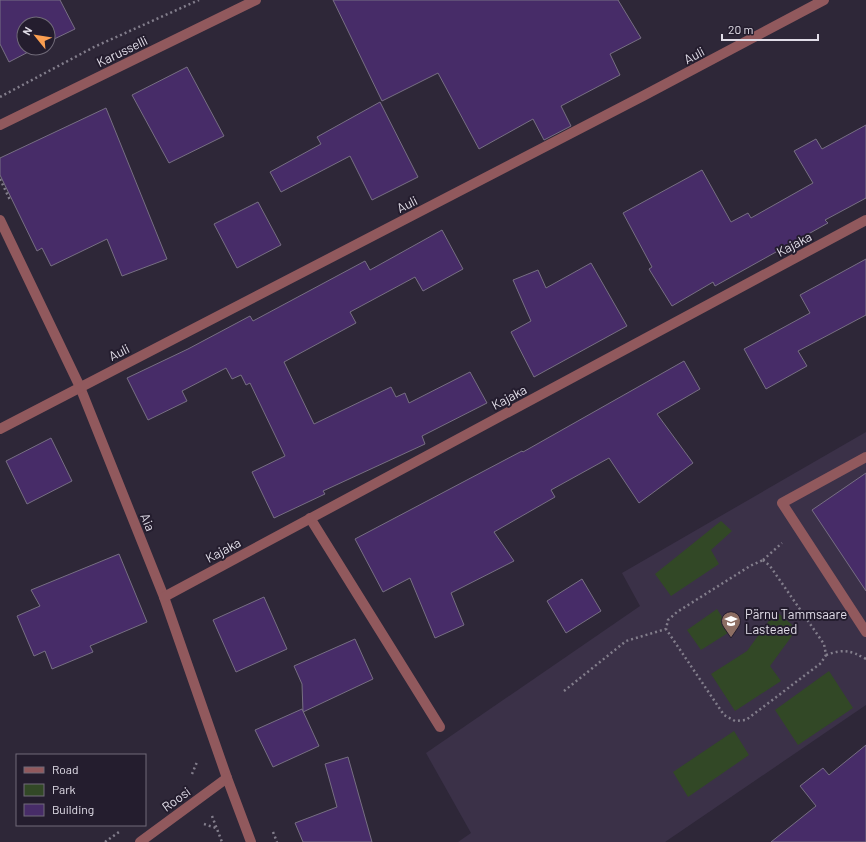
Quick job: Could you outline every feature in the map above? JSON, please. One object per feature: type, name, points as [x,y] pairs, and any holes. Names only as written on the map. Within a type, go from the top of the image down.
[{"type":"street","name":"Karusselli","points":[[0,125],[256,0]]},
{"type":"street","name":"Auli","points":[[0,429],[643,96],[824,0]]},
{"type":"street","name":"Aia","points":[[0,220],[80,387],[164,597],[227,778],[251,842]]},
{"type":"street","name":"Kajaka","points":[[164,597],[866,220]]},
{"type":"street","points":[[866,457],[782,503],[866,632]]},
{"type":"street","points":[[310,518],[440,726]]},
{"type":"street","name":"Roosi","points":[[140,842],[227,778]]},
{"type":"path","points":[[0,97],[94,47],[199,0]]},
{"type":"path","points":[[826,655],[824,644],[770,566],[763,560],[750,566],[677,612],[668,620],[666,629],[724,715],[735,721],[746,720],[821,663],[826,655],[838,651],[853,652],[866,659]]},
{"type":"path","points":[[564,691],[626,641],[666,629]]},
{"type":"path","points":[[189,778],[196,767],[198,758]]},
{"type":"path","points":[[105,842],[124,829]]},
{"type":"shaded area","name":"Pärnu Tammsaare Lasteaed","points":[[866,432],[866,705],[665,842],[458,842],[471,833],[426,753],[640,606],[622,573]]},
{"type":"green space","points":[[721,521],[732,531],[711,550],[719,564],[671,596],[655,574]]},
{"type":"green space","points":[[717,609],[731,631],[701,650],[687,630]]},
{"type":"green space","points":[[776,611],[797,629],[770,666],[781,681],[735,711],[711,674],[747,651]]},
{"type":"green space","points":[[829,671],[853,708],[798,745],[775,710]]},
{"type":"green space","points":[[734,731],[749,755],[688,797],[673,772]]},
{"type":"building","points":[[0,0],[60,0],[75,29],[56,38],[56,16],[16,16],[16,56],[21,56],[9,62],[0,44]]},
{"type":"building","points":[[333,0],[618,0],[641,38],[610,54],[620,75],[561,106],[571,126],[544,140],[533,119],[479,149],[438,73],[382,101]]},
{"type":"building","points":[[187,67],[224,136],[169,163],[132,95]]},
{"type":"building","points":[[380,102],[418,177],[372,200],[350,156],[281,192],[270,172],[321,144],[317,137]]},
{"type":"building","points":[[106,108],[167,259],[122,276],[107,239],[51,266],[42,248],[37,251],[0,175],[0,158]]},
{"type":"building","points":[[866,125],[866,198],[825,220],[828,223],[715,286],[713,282],[672,306],[649,269],[652,267],[623,213],[702,170],[731,222],[748,213],[751,218],[813,183],[794,151],[816,139],[822,149]]},
{"type":"building","points":[[258,202],[281,245],[237,268],[214,224]]},
{"type":"building","points":[[442,230],[463,269],[423,291],[415,277],[350,312],[356,323],[284,362],[314,424],[391,387],[396,397],[405,393],[409,403],[470,372],[487,403],[422,436],[425,444],[323,491],[325,494],[274,518],[252,472],[285,456],[250,383],[246,385],[241,375],[232,379],[226,368],[182,391],[187,401],[148,420],[127,378],[188,349],[250,316],[253,321],[365,261],[370,270]]},
{"type":"building","points":[[866,259],[866,315],[798,351],[807,366],[766,389],[744,349],[810,313],[800,295]]},
{"type":"building","points":[[591,263],[627,326],[534,377],[511,332],[531,321],[513,280],[538,270],[546,288]]},
{"type":"building","points":[[684,361],[700,389],[657,414],[693,463],[639,503],[609,458],[551,490],[555,497],[494,532],[514,561],[451,593],[464,625],[435,638],[410,578],[383,592],[355,539],[522,451],[523,452]]},
{"type":"building","points":[[51,438],[72,481],[27,504],[6,461]]},
{"type":"building","name":"Pärnu Tammsaare Lasteaed","points":[[866,473],[866,591],[812,510]]},
{"type":"building","points":[[119,554],[147,622],[90,646],[93,652],[52,669],[45,651],[34,656],[17,616],[40,606],[31,590]]},
{"type":"building","points":[[582,579],[601,611],[566,633],[547,601]]},
{"type":"building","points":[[264,597],[287,649],[236,672],[213,620]]},
{"type":"building","points":[[355,639],[373,679],[303,712],[302,684],[294,666]]},
{"type":"building","points":[[302,709],[319,746],[273,767],[255,730]]},
{"type":"building","points":[[866,745],[866,842],[771,842],[816,806],[800,786],[823,768],[829,775]]},
{"type":"building","points":[[348,757],[372,842],[303,842],[295,823],[337,807],[325,764]]},
{"type":"place","name":"Pärnu Tammsaare Lasteaed","points":[[731,638]]}]
